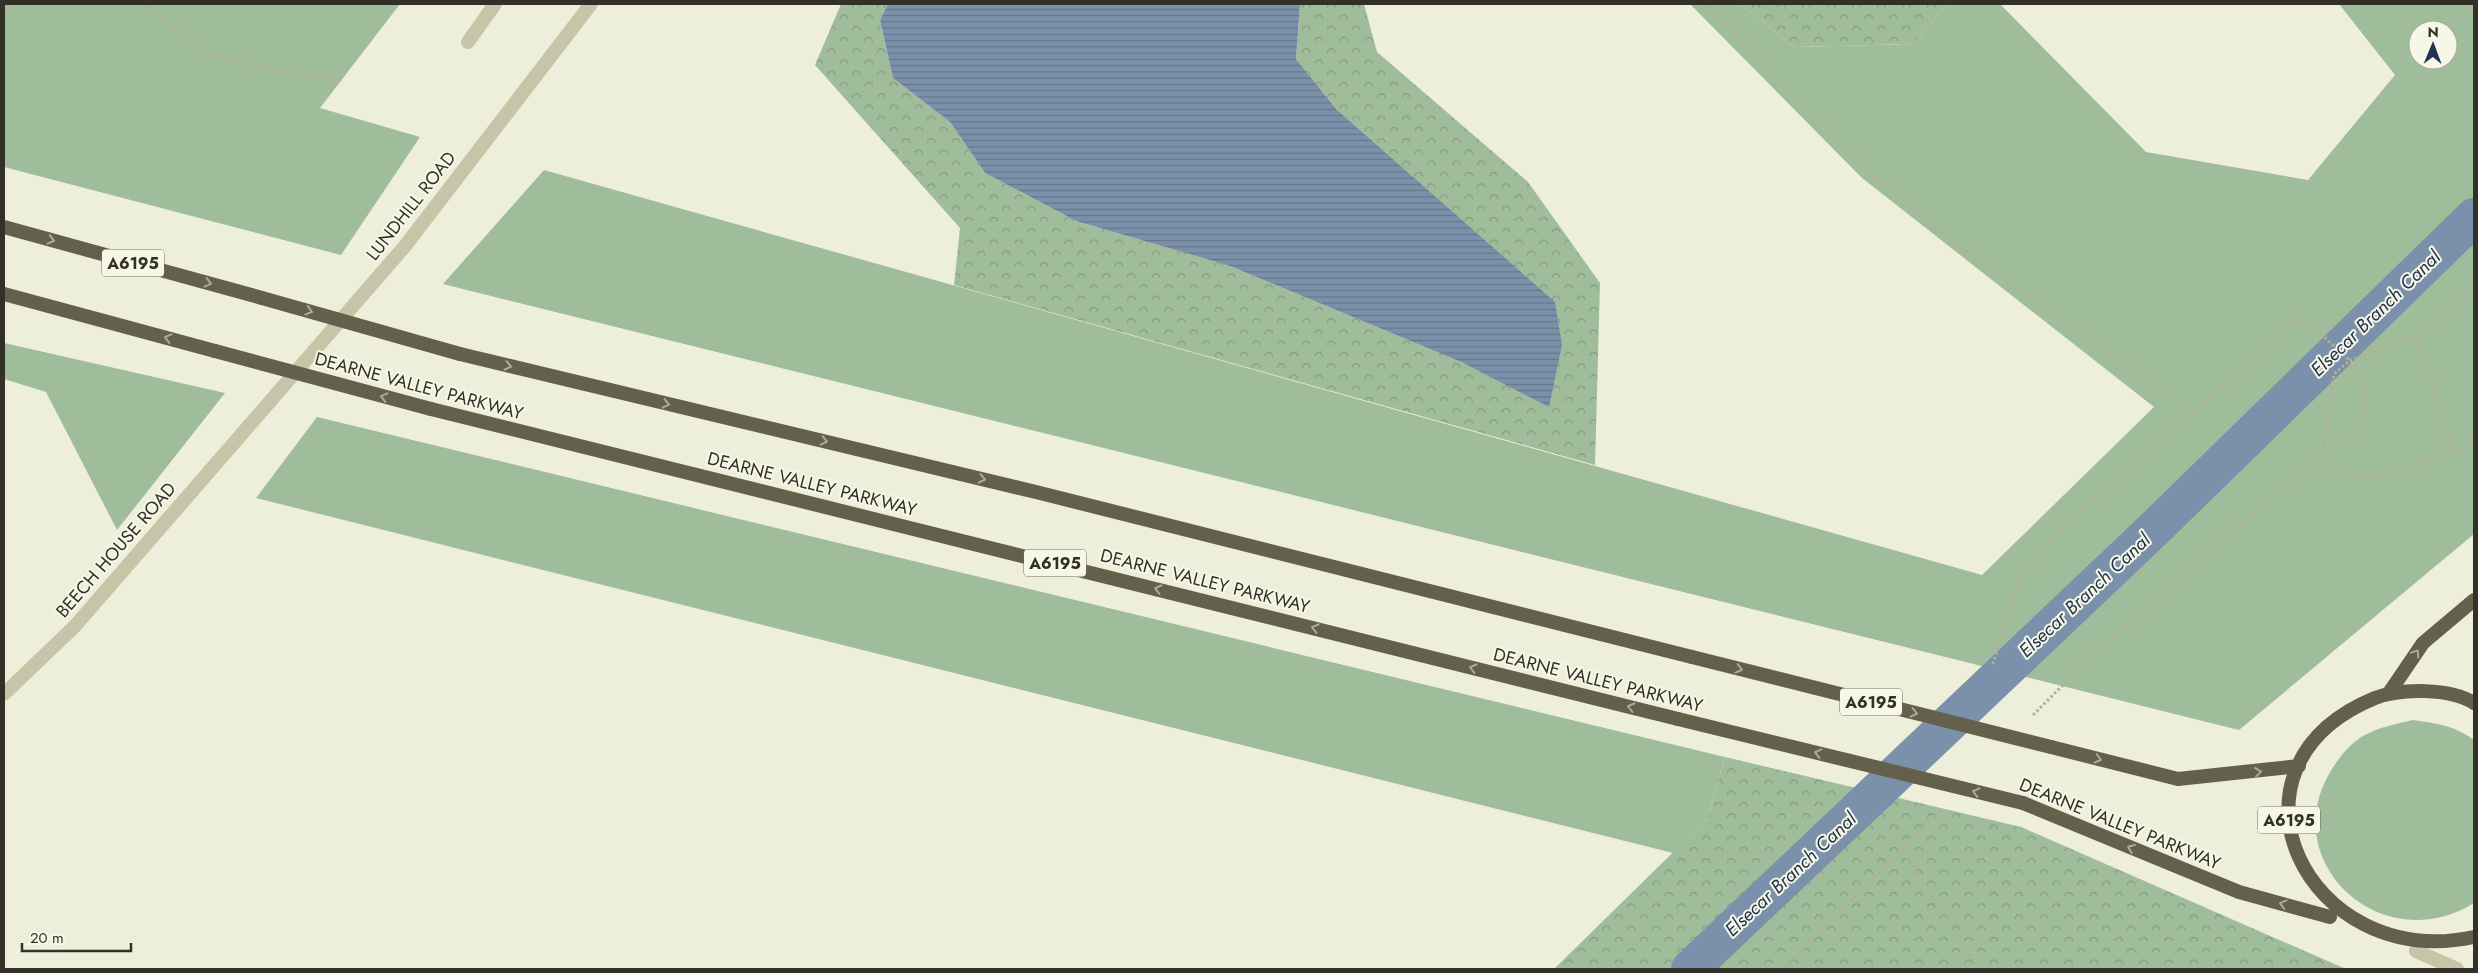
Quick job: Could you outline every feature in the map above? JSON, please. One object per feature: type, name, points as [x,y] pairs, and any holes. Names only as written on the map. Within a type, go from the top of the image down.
[{"type":"highway","name":"A6195","points":[[4,228],[460,354],[1040,493],[2178,779],[2299,766]]},
{"type":"highway","name":"DEARNE VALLEY PARKWAY","points":[[4,294],[431,410],[2023,803],[2240,892],[2330,917]]},
{"type":"highway","points":[[2389,693],[2423,643],[2474,600]]},
{"type":"highway","name":"A6195","points":[[2378,943],[2356,935],[2330,917],[2304,885],[2290,846],[2288,806],[2299,766],[2321,733],[2352,708],[2389,693],[2431,690],[2474,703]]},
{"type":"highway","points":[[2393,947],[2416,951],[2452,946],[2474,937]]},
{"type":"street","points":[[468,42],[495,4]]},
{"type":"street","name":"LUNDHILL ROAD","points":[[251,424],[405,246],[591,4]]},
{"type":"street","name":"BEECH HOUSE ROAD","points":[[4,694],[75,626],[251,424]]},
{"type":"street","points":[[2416,951],[2457,969]]},
{"type":"path","points":[[144,4],[202,52],[276,70],[342,80]]},
{"type":"path","points":[[1704,4],[1795,99],[1875,178],[1978,261],[2104,351],[2196,412]]},
{"type":"path","points":[[2474,286],[2417,336],[2349,361],[2334,374],[2322,452],[2331,472],[2379,479],[2453,451],[2474,446]]},
{"type":"path","points":[[1993,664],[2020,577],[2063,527],[2155,444],[2196,412],[2259,351],[2295,320],[2302,320],[2321,334],[2359,369],[2367,380],[2364,423],[2322,452],[2098,650],[2028,721]]},
{"type":"path","points":[[2417,336],[2431,372],[2438,414],[2453,451]]},
{"type":"path","points":[[1784,969],[1944,807]]},
{"type":"path","points":[[1902,849],[1979,969]]},
{"type":"green space","points":[[4,4],[400,4],[320,108],[420,137],[341,255],[4,167]]},
{"type":"green space","points":[[841,4],[888,4],[880,20],[893,78],[950,122],[985,173],[1076,221],[1230,266],[1461,362],[1549,406],[1337,110],[1296,59],[1300,4],[1364,4],[1377,52],[1528,182],[1600,283],[1595,465],[954,285],[960,228],[815,65]]},
{"type":"green space","points":[[1690,4],[1740,4],[1795,47],[1913,44],[1948,4],[2000,4],[2146,152],[2308,180],[2395,75],[2339,4],[2474,4],[2474,534],[2239,730],[443,284],[544,170],[1982,575],[2154,407],[1862,178]]},
{"type":"green space","points":[[1740,4],[1948,4],[1913,44],[1795,47]]},
{"type":"green space","points":[[4,343],[225,393],[117,530],[46,392],[4,379]]},
{"type":"green space","points":[[317,417],[1725,757],[1708,818],[1673,853],[256,498]]},
{"type":"green space","points":[[2413,720],[2453,728],[2474,740],[2474,903],[2439,918],[2404,919],[2373,910],[2346,892],[2327,867],[2317,836],[2318,803],[2332,769],[2342,755],[2363,736],[2375,730]]},
{"type":"green space","points":[[1725,757],[2021,827],[2346,969],[1554,969],[1708,818]]},
{"type":"water","points":[[888,4],[1300,4],[1296,59],[1337,110],[1555,302],[1562,345],[1549,407],[1461,362],[1230,266],[1076,221],[985,173],[950,122],[893,78],[880,20]]},
{"type":"waterway","name":"Elsecar Branch Canal","points":[[1690,969],[2153,530],[2474,217]]}]
